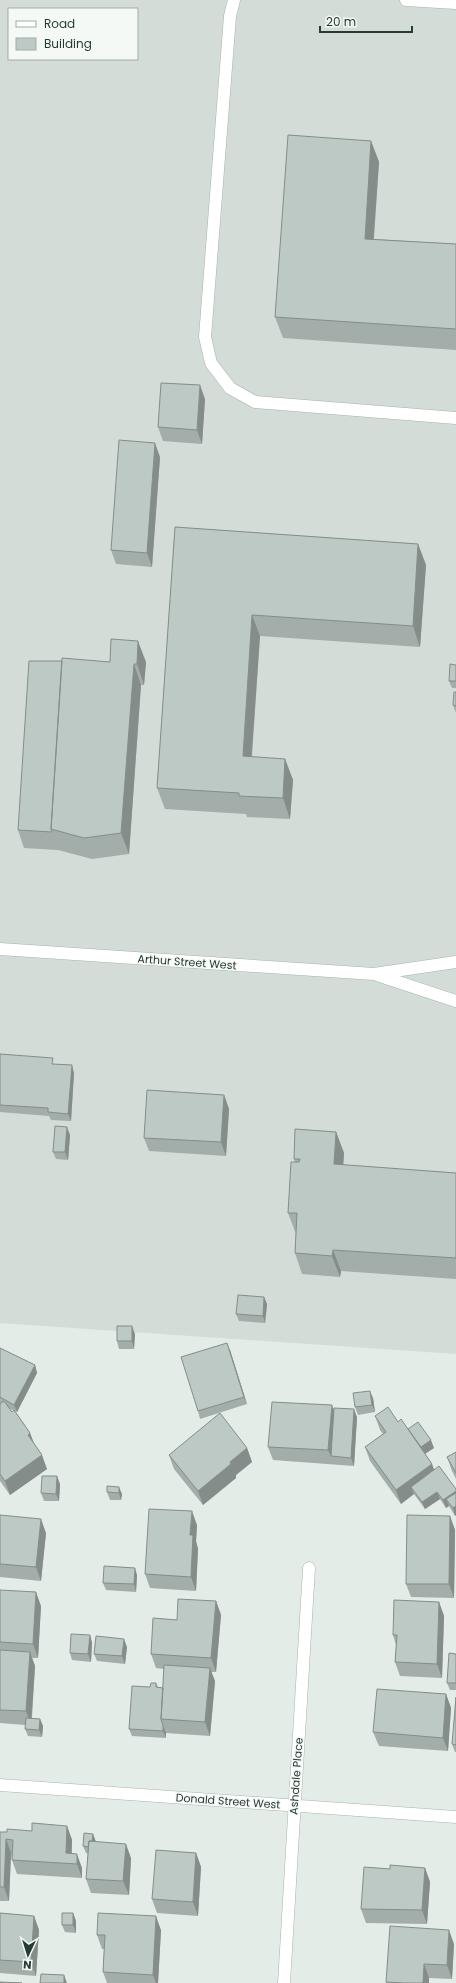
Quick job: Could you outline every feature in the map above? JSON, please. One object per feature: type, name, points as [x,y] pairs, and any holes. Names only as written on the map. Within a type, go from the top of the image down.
[{"type":"street","points":[[234,0],[230,16],[205,337],[211,363],[230,388],[255,402],[456,418]]},
{"type":"street","points":[[406,0],[456,3]]},
{"type":"street","name":"Arthur Street West","points":[[0,949],[374,974],[456,962]]},
{"type":"street","name":"Arthur Street West","points":[[374,974],[456,1001]]},
{"type":"street","name":"Ashdale Place","points":[[284,1983],[309,1568]]},
{"type":"street","name":"Donald Street West","points":[[0,1785],[456,1817]]},
{"type":"shaded area","points":[[0,0],[456,0],[456,1354],[0,1323]]},
{"type":"building","points":[[288,135],[371,141],[365,239],[456,244],[456,329],[275,317]]},
{"type":"building","points":[[161,383],[200,385],[197,430],[158,427]]},
{"type":"building","points":[[119,440],[155,443],[147,553],[111,550]]},
{"type":"building","points":[[175,527],[418,544],[413,626],[252,615],[243,756],[285,759],[283,798],[239,796],[239,793],[157,788]]},
{"type":"building","points":[[111,639],[138,641],[137,664],[134,664],[121,833],[84,838],[51,829],[62,658],[110,662]]},
{"type":"building","points":[[29,661],[62,661],[52,832],[18,830]]},
{"type":"building","points":[[450,664],[456,665],[456,681],[449,681]]},
{"type":"building","points":[[454,692],[456,692],[456,706],[453,705]]},
{"type":"building","points":[[0,1054],[53,1058],[52,1064],[72,1065],[68,1114],[48,1112],[48,1108],[0,1105]]},
{"type":"building","points":[[147,1090],[224,1095],[221,1142],[144,1138]]},
{"type":"building","points":[[55,1126],[67,1127],[65,1152],[53,1152]]},
{"type":"building","points":[[295,1129],[336,1132],[334,1164],[456,1173],[456,1258],[333,1250],[332,1256],[295,1253],[297,1213],[288,1213],[291,1162],[299,1162],[300,1159],[294,1159]]},
{"type":"building","points":[[238,1295],[264,1297],[263,1316],[236,1314]]},
{"type":"building","points":[[117,1326],[132,1326],[132,1341],[117,1341]]},
{"type":"building","points":[[227,1343],[244,1397],[198,1411],[181,1357]]},
{"type":"building","points":[[0,1348],[35,1365],[14,1405],[0,1397]]},
{"type":"building","points":[[370,1391],[372,1405],[355,1407],[353,1393]]},
{"type":"building","points":[[4,1401],[12,1412],[14,1410],[30,1433],[28,1435],[42,1455],[5,1481],[0,1474],[0,1404]]},
{"type":"building","points":[[272,1402],[332,1405],[328,1450],[268,1447]]},
{"type":"building","points":[[388,1407],[398,1422],[401,1419],[432,1464],[396,1490],[365,1447],[386,1432],[375,1416]]},
{"type":"building","points":[[334,1408],[354,1409],[351,1458],[331,1456]]},
{"type":"building","points":[[220,1413],[247,1448],[230,1462],[231,1464],[198,1491],[169,1455]]},
{"type":"building","points":[[418,1422],[431,1440],[421,1447],[408,1429]]},
{"type":"building","points":[[456,1452],[456,1473],[447,1457]]},
{"type":"building","points":[[439,1466],[456,1491],[443,1500],[437,1492],[422,1502],[411,1487]]},
{"type":"building","points":[[42,1476],[57,1476],[56,1494],[41,1493]]},
{"type":"building","points":[[107,1486],[119,1487],[119,1493],[107,1492]]},
{"type":"building","points":[[456,1493],[456,1506],[453,1508],[446,1499]]},
{"type":"building","points":[[149,1509],[192,1511],[190,1535],[193,1535],[191,1577],[145,1574]]},
{"type":"building","points":[[0,1515],[41,1519],[36,1567],[0,1564]]},
{"type":"building","points":[[407,1515],[450,1516],[449,1584],[406,1584]]},
{"type":"building","points":[[104,1566],[135,1568],[134,1584],[103,1583]]},
{"type":"building","points":[[0,1590],[36,1592],[33,1644],[0,1642]]},
{"type":"building","points":[[178,1599],[216,1601],[211,1658],[151,1654],[153,1618],[177,1620]]},
{"type":"building","points":[[394,1600],[439,1602],[437,1664],[395,1662],[397,1635],[393,1635]]},
{"type":"building","points":[[71,1634],[90,1635],[88,1654],[70,1653]]},
{"type":"building","points":[[96,1636],[124,1639],[122,1656],[94,1654]]},
{"type":"building","points":[[0,1650],[30,1652],[26,1711],[0,1710]]},
{"type":"building","points":[[449,1653],[456,1654],[456,1683],[447,1683]]},
{"type":"building","points":[[164,1665],[210,1668],[205,1722],[161,1719]]},
{"type":"building","points":[[151,1683],[156,1683],[156,1687],[163,1688],[161,1719],[163,1731],[129,1729],[132,1686],[150,1687]]},
{"type":"building","points":[[377,1689],[446,1694],[443,1738],[373,1732]]},
{"type":"building","points":[[456,1697],[456,1745],[452,1744]]},
{"type":"building","points":[[26,1718],[40,1719],[39,1730],[25,1729]]},
{"type":"building","points":[[32,1823],[67,1826],[66,1853],[77,1854],[77,1864],[12,1860],[13,1840],[6,1839],[4,1887],[0,1887],[0,1832],[7,1832],[7,1829],[32,1831]]},
{"type":"building","points":[[84,1833],[93,1834],[92,1841],[89,1841],[88,1847],[83,1846]]},
{"type":"building","points":[[89,1841],[126,1844],[123,1881],[86,1879]]},
{"type":"building","points":[[156,1850],[196,1853],[193,1902],[152,1899]]},
{"type":"building","points":[[390,1865],[425,1868],[422,1910],[361,1909],[364,1867],[390,1869]]},
{"type":"building","points":[[0,1913],[34,1916],[31,1962],[0,1960]]},
{"type":"building","points":[[62,1913],[73,1913],[73,1925],[62,1925]]},
{"type":"building","points":[[98,1913],[156,1916],[153,1975],[103,1972],[105,1935],[97,1935]]},
{"type":"building","points":[[390,1926],[449,1930],[447,1965],[424,1964],[423,1983],[386,1982]]},
{"type":"building","points":[[41,1974],[64,1975],[64,1983],[40,1983]]},
{"type":"building","points":[[0,1982],[22,1983],[0,1983]]}]
